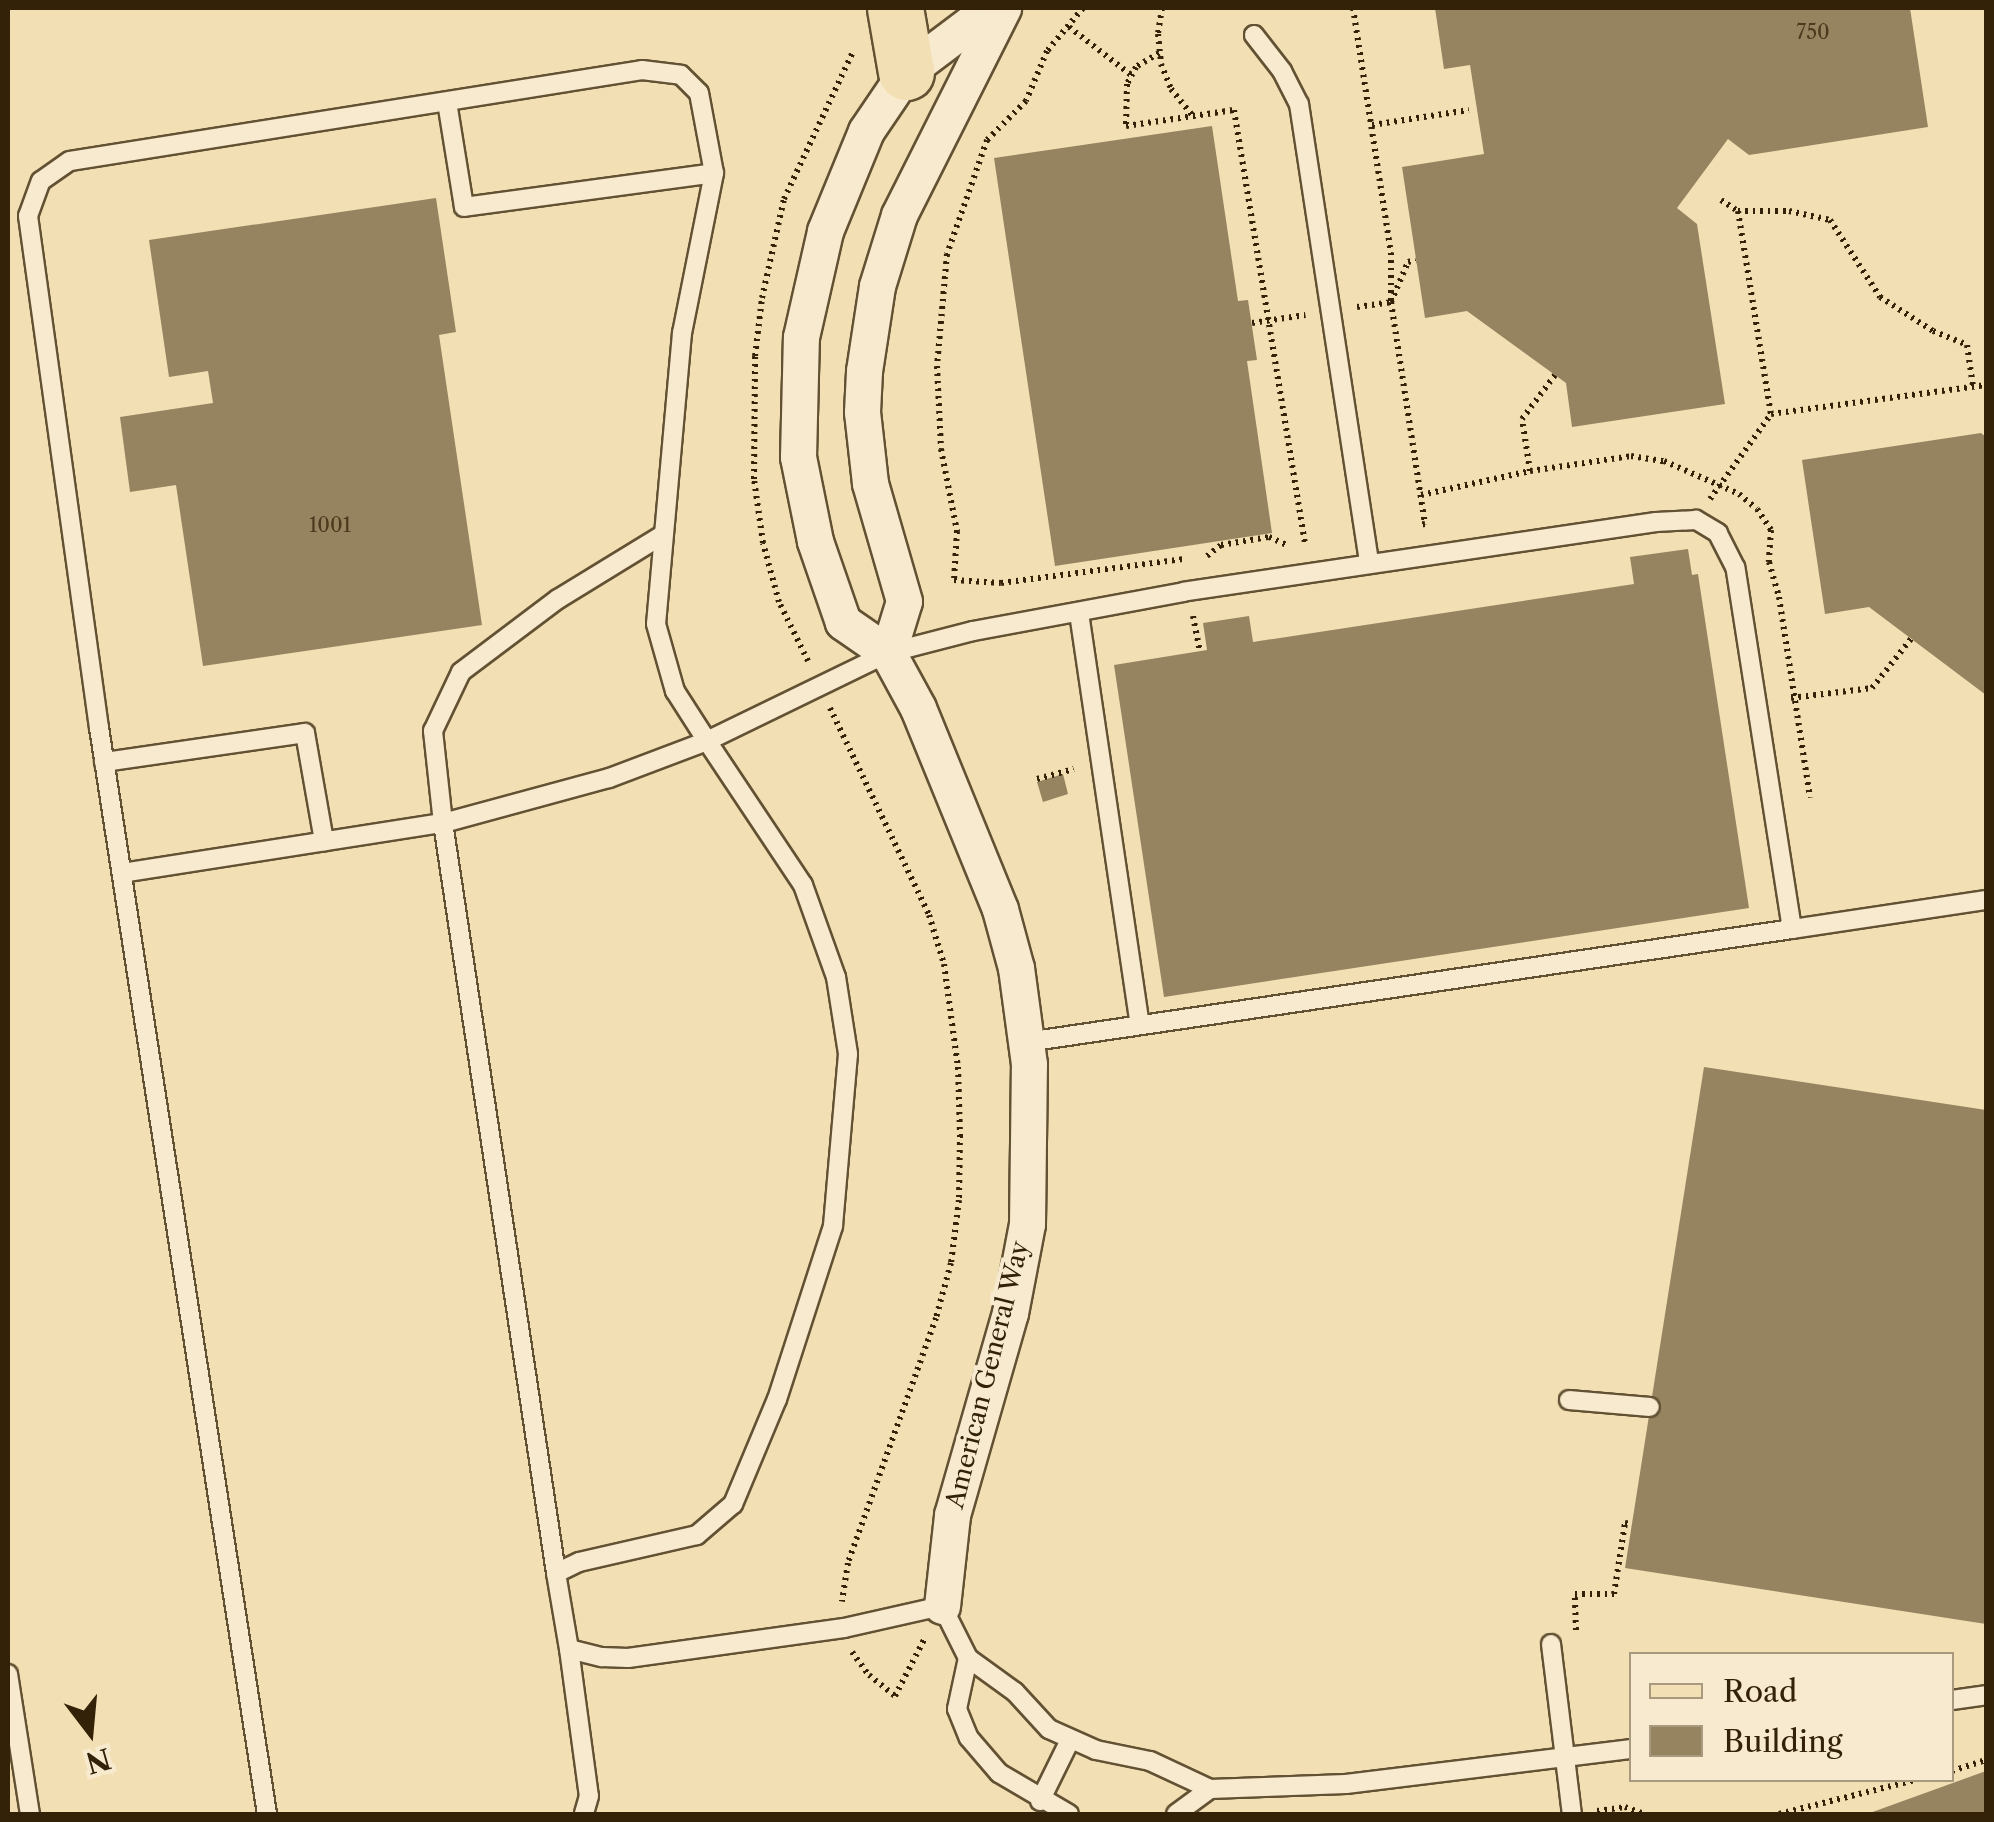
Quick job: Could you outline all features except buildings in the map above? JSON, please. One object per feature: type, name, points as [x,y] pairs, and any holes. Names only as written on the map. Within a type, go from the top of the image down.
[{"type":"main road","points":[[896,8],[906,72]]},
{"type":"street","points":[[991,8],[906,72],[866,131],[825,231],[801,337],[797,413],[804,495],[838,613],[843,622],[888,653],[904,601],[870,483],[862,412],[866,334],[898,216],[1004,8]]},
{"type":"street","name":"American General Way","points":[[888,653],[918,708],[986,867],[1016,968],[1027,1042],[1031,1151],[1027,1224],[1010,1313],[952,1515],[942,1606]]},
{"type":"lane","points":[[1254,35],[1282,72],[1299,104],[1369,564]]},
{"type":"lane","points":[[267,1814],[104,762],[28,216],[41,181],[70,160],[642,70],[681,76],[699,93],[714,173],[682,333],[656,624],[675,691],[803,885],[836,977],[848,1054],[833,1226],[778,1400],[733,1504],[696,1535],[579,1562],[556,1573]]},
{"type":"lane","points":[[447,102],[464,207],[714,173]]},
{"type":"lane","points":[[122,874],[444,823],[609,778],[707,741],[888,653],[973,631],[1369,564],[1656,522],[1696,520],[1718,533],[1734,567],[1792,930]]},
{"type":"lane","points":[[584,1814],[590,1796],[433,731],[461,672],[558,599],[661,536]]},
{"type":"lane","points":[[1079,613],[1140,1025]]},
{"type":"lane","points":[[104,762],[305,733],[324,842]]},
{"type":"lane","points":[[1027,1042],[1986,900]]},
{"type":"lane","points":[[1570,1400],[1650,1407]]},
{"type":"lane","points":[[569,1648],[628,1658],[844,1628],[942,1606],[968,1658],[1014,1692],[1050,1729],[1070,1740],[1150,1761],[1210,1789],[1346,1784],[1629,1749]]},
{"type":"lane","points":[[1551,1644],[1563,1760],[1579,1814]]},
{"type":"lane","points":[[968,1658],[957,1710],[970,1738],[999,1772],[1040,1801],[1068,1814]]},
{"type":"lane","points":[[8,1674],[30,1814]]},
{"type":"lane","points":[[1954,1700],[1986,1695]]},
{"type":"lane","points":[[1040,1801],[1070,1740]]},
{"type":"lane","points":[[1176,1814],[1210,1789]]},
{"type":"path","points":[[1083,8],[1047,51],[1026,101],[987,140],[947,254],[937,366],[941,449],[957,531],[954,580],[1001,583],[1210,556],[1221,544],[1270,538],[1283,545],[1425,524],[1391,302],[1391,253],[1353,8]]},
{"type":"path","points":[[1162,8],[1160,53],[1172,89],[1192,116]]},
{"type":"path","points":[[1069,26],[1131,75]]},
{"type":"path","points":[[856,44],[784,199],[754,356],[754,479],[763,542],[779,602],[929,915],[944,964],[958,1067],[959,1200],[951,1263],[930,1334],[848,1563],[841,1612],[855,1659],[895,1696],[942,1606]]},
{"type":"path","points":[[1160,53],[1131,75],[1124,100],[1126,126],[1234,110],[1304,542]]},
{"type":"path","points":[[1372,125],[1469,110]]},
{"type":"path","points":[[1721,200],[1738,211],[1790,211],[1830,220],[1880,297],[1933,332],[1967,345],[1973,386]]},
{"type":"path","points":[[1696,520],[1771,414],[1738,211]]},
{"type":"path","points":[[1530,471],[1522,419],[1555,375]]},
{"type":"path","points":[[1771,414],[1986,385]]},
{"type":"path","points":[[1421,496],[1530,471],[1648,456],[1721,484],[1757,509],[1771,530],[1769,562],[1779,597],[1810,798]]},
{"type":"path","points":[[1756,703],[1872,688],[1911,639]]},
{"type":"path","points":[[1037,779],[1102,765]]},
{"type":"path","points":[[1578,1646],[1575,1594],[1614,1594],[1625,1523],[1632,1524]]},
{"type":"path","points":[[1588,1756],[1598,1813]]},
{"type":"path","points":[[1954,1770],[1986,1760]]},
{"type":"path","points":[[1779,1814],[1907,1782]]},
{"type":"path","points":[[1579,1814],[1625,1808],[1644,1814]]}]
